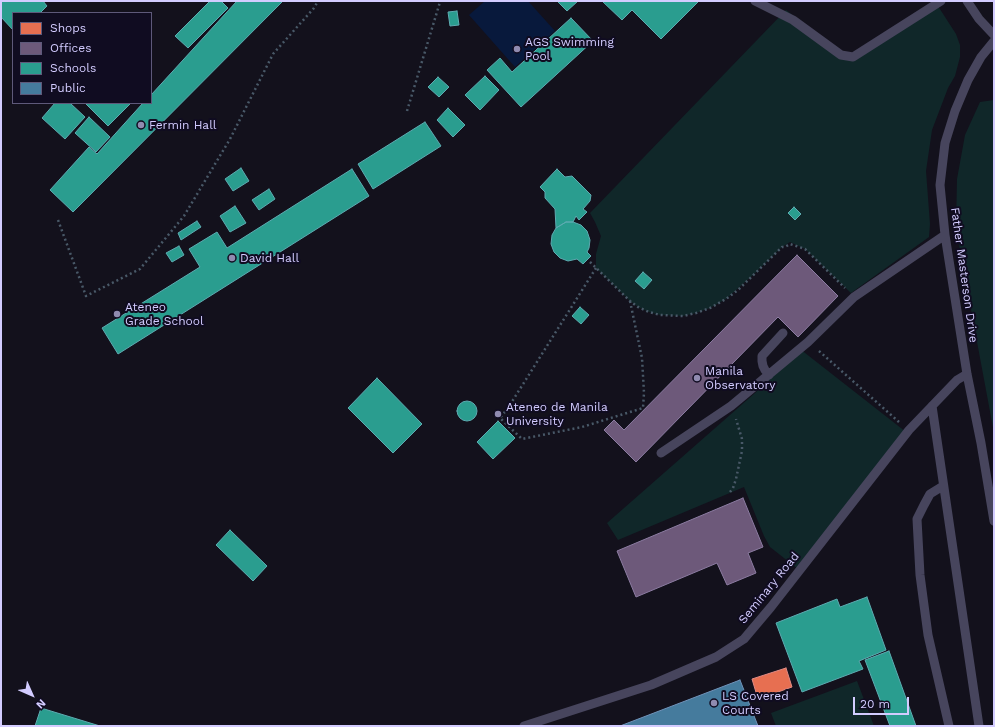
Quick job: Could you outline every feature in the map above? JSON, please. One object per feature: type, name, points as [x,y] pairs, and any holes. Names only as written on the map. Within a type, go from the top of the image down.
[{"type":"lane","points":[[755,1],[793,20],[841,55],[853,56],[941,1]]},
{"type":"lane","points":[[967,1],[979,19],[994,35]]},
{"type":"lane","name":"Father Masterson Drive","points":[[994,42],[981,57],[968,80],[955,111],[945,143],[940,185],[945,235],[967,374],[981,444],[990,477],[994,521]]},
{"type":"lane","points":[[661,453],[731,406],[808,342],[854,297],[945,235]]},
{"type":"lane","points":[[769,375],[762,366],[762,356],[783,333]]},
{"type":"lane","name":"Seminary Road","points":[[524,726],[651,685],[716,657],[744,638],[771,607],[909,430],[957,380],[967,374]]},
{"type":"lane","points":[[932,406],[979,726]]},
{"type":"lane","points":[[943,486],[930,494],[917,519],[920,575],[928,635],[949,726]]},
{"type":"path","points":[[58,220],[86,296],[140,268],[184,216],[230,139],[273,54],[314,8],[318,1]]},
{"type":"path","points":[[407,111],[440,1]]},
{"type":"path","points":[[590,262],[638,307],[660,315],[683,316],[696,314],[726,299],[738,290],[782,247],[790,244],[805,249],[854,297]]},
{"type":"path","points":[[596,268],[508,408],[500,418],[522,439],[582,427],[643,408],[644,393],[642,358],[630,301]]},
{"type":"path","points":[[808,342],[909,430]]},
{"type":"path","points":[[730,492],[736,479],[742,451],[742,439],[731,406]]},
{"type":"green space","points":[[936,3],[956,34],[960,45],[960,57],[955,76],[948,88],[932,130],[926,171],[930,224],[929,237],[851,293],[805,249],[790,242],[782,247],[726,299],[710,308],[683,316],[660,315],[638,307],[596,268],[596,254],[601,236],[590,213],[786,10],[842,54],[855,55]]},
{"type":"green space","points":[[994,100],[994,433],[956,229],[957,179],[965,135],[980,102]]},
{"type":"green space","points":[[800,349],[906,432],[798,569],[770,547],[744,487],[618,540],[607,523],[755,393]]},
{"type":"green space","points":[[857,681],[874,726],[776,726],[771,713]]},
{"type":"water","name":"AGS Swimming Pool","points":[[485,1],[528,1],[555,31],[515,67],[469,15]]},
{"type":"building: Shops","points":[[786,668],[792,687],[758,699],[752,679]]},
{"type":"building: Offices","name":"Manila Observatory","points":[[797,255],[838,296],[798,337],[778,317],[636,462],[604,430],[614,420],[624,430]]},
{"type":"building: Offices","points":[[743,498],[763,547],[748,553],[756,573],[727,585],[717,563],[636,597],[617,551]]},
{"type":"building: Schools","points":[[1,1],[43,1],[47,6],[41,12],[12,12],[12,29],[1,17]]},
{"type":"building: Schools","points":[[210,1],[221,1],[228,8],[188,48],[175,36]]},
{"type":"building: Schools","name":"Fermin Hall","points":[[237,1],[283,1],[73,212],[50,190],[89,147],[97,154],[142,104],[152,104],[152,94]]},
{"type":"building: Schools","points":[[557,1],[578,1],[567,11]]},
{"type":"building: Schools","points":[[602,1],[699,1],[661,39],[632,10],[622,20]]},
{"type":"building: Schools","points":[[457,11],[459,25],[450,26],[448,12]]},
{"type":"building: Schools","points":[[571,18],[593,41],[521,107],[487,70],[500,58],[512,72]]},
{"type":"building: Schools","points":[[485,76],[499,90],[480,110],[465,95]]},
{"type":"building: Schools","points":[[438,77],[449,87],[439,97],[428,87]]},
{"type":"building: Schools","points":[[54,104],[71,104],[85,117],[65,139],[42,118]]},
{"type":"building: Schools","points":[[86,104],[130,104],[108,126]]},
{"type":"building: Schools","points":[[448,108],[465,125],[453,137],[437,120]]},
{"type":"building: Schools","points":[[89,117],[110,137],[96,152],[75,133]]},
{"type":"building: Schools","points":[[425,122],[441,146],[373,189],[358,164]]},
{"type":"building: Schools","points":[[241,168],[249,181],[233,191],[225,179]]},
{"type":"building: Schools","name":"David Hall","points":[[352,169],[369,196],[118,354],[102,328],[200,267],[189,249],[217,232],[227,248]]},
{"type":"building: Schools","points":[[557,169],[565,177],[572,176],[591,195],[590,201],[583,209],[587,212],[579,220],[576,216],[573,222],[566,222],[556,228],[555,209],[545,198],[545,192],[540,187]]},
{"type":"building: Schools","points":[[269,189],[275,199],[259,210],[252,200]]},
{"type":"building: Schools","points":[[235,206],[246,223],[230,232],[220,216]]},
{"type":"building: Schools","points":[[794,207],[801,214],[795,220],[788,213]]},
{"type":"building: Schools","points":[[197,221],[201,227],[181,240],[178,233]]},
{"type":"building: Schools","points":[[566,222],[573,222],[581,225],[587,231],[590,240],[587,252],[591,256],[583,264],[577,259],[568,261],[560,258],[554,252],[551,244],[552,235],[556,228]]},
{"type":"building: Schools","points":[[179,246],[184,255],[172,262],[166,253]]},
{"type":"building: Schools","points":[[643,272],[652,280],[644,289],[635,281]]},
{"type":"building: Schools","points":[[580,307],[589,315],[581,324],[572,316]]},
{"type":"building: Schools","points":[[377,378],[422,424],[393,453],[348,408]]},
{"type":"building: Schools","points":[[463,401],[471,401],[477,407],[477,415],[471,421],[463,421],[457,415],[457,407]]},
{"type":"building: Schools","points":[[498,421],[515,438],[493,459],[477,442]]},
{"type":"building: Schools","points":[[230,530],[267,566],[253,581],[216,545]]},
{"type":"building: Schools","points":[[867,597],[886,650],[859,661],[863,669],[802,692],[776,623],[837,599],[840,607]]},
{"type":"building: Schools","points":[[889,651],[916,726],[890,726],[865,660]]},
{"type":"building: Schools","points":[[41,708],[100,726],[35,726]]},
{"type":"building: Public","name":"LS Covered Courts","points":[[740,680],[758,726],[620,726]]},
{"type":"place","name":"AGS Swimming Pool","points":[[517,49]]},
{"type":"place","name":"Fermin Hall","points":[[141,125]]},
{"type":"place","name":"David Hall","points":[[232,258]]},
{"type":"place","name":"Ateneo Grade School","points":[[117,314]]},
{"type":"place","name":"Manila Observatory","points":[[697,378]]},
{"type":"place","name":"Ateneo de Manila University","points":[[498,414]]},
{"type":"place","name":"LS Covered Courts","points":[[714,703]]}]
